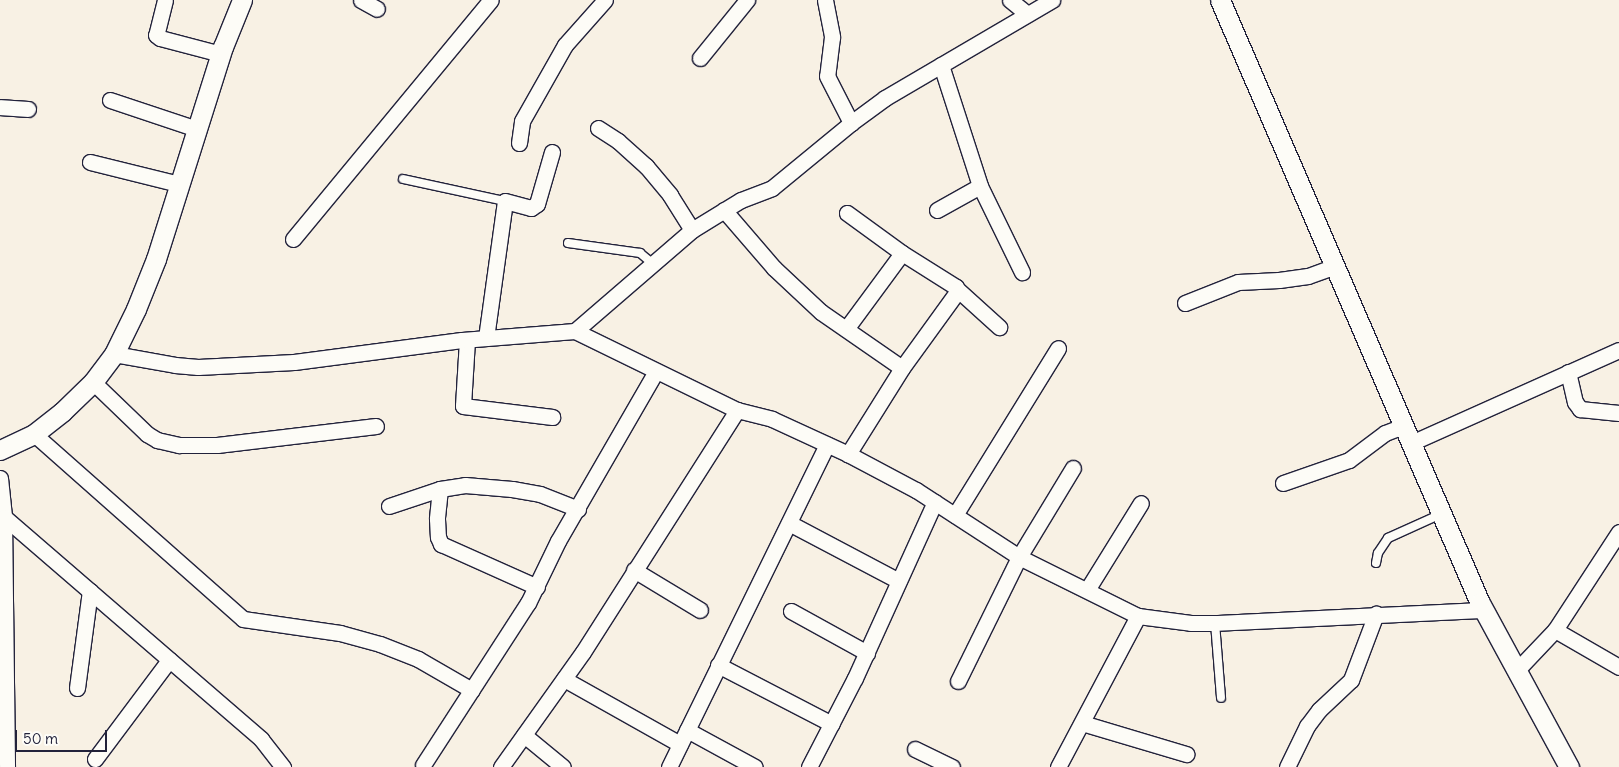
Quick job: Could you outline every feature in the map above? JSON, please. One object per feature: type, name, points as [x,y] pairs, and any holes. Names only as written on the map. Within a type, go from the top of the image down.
[{"type":"street","points":[[165,0],[156,35],[160,38],[221,54]]},
{"type":"street","points":[[0,450],[34,434],[62,412],[92,382],[114,354],[136,309],[156,259],[221,54],[242,0]]},
{"type":"street","points":[[361,0],[377,9]]},
{"type":"street","points":[[293,239],[491,0]]},
{"type":"street","points":[[519,143],[522,120],[565,45],[605,0]]},
{"type":"street","points":[[700,58],[747,0]]},
{"type":"street","points":[[825,0],[832,37],[827,76],[851,123]]},
{"type":"street","points":[[1010,0],[1028,14]]},
{"type":"street","points":[[574,331],[692,230],[724,210],[782,182],[851,123],[885,98],[1052,0]]},
{"type":"street","points":[[1220,0],[1484,610],[1517,670],[1562,763]]},
{"type":"street","points":[[941,65],[980,186],[1022,272]]},
{"type":"street","points":[[110,100],[197,129]]},
{"type":"street","points":[[0,108],[28,109]]},
{"type":"street","points":[[598,128],[618,141],[646,166],[670,195],[692,230]]},
{"type":"street","points":[[486,338],[505,201],[531,208],[537,204],[552,152]]},
{"type":"street","points":[[90,162],[179,184]]},
{"type":"street","points":[[937,210],[980,186]]},
{"type":"street","points":[[724,210],[774,268],[821,312],[902,368]]},
{"type":"street","points":[[847,213],[902,253],[957,289],[999,327]]},
{"type":"street","points":[[846,329],[902,253]]},
{"type":"street","points":[[1185,302],[1238,282],[1308,276],[1335,266]]},
{"type":"street","points":[[848,454],[902,368],[957,292],[957,289]]},
{"type":"street","points":[[114,354],[198,367],[294,362],[467,340],[574,331],[737,410],[772,419],[848,454],[935,502],[1019,556],[1138,616],[1190,623],[1215,623],[1484,610]]},
{"type":"street","points":[[467,340],[463,406],[552,418]]},
{"type":"street","points":[[955,515],[1058,348]]},
{"type":"street","points":[[1284,483],[1349,460],[1385,433],[1407,434],[1568,372],[1619,350]]},
{"type":"street","points":[[423,765],[537,587],[558,541],[656,371]]},
{"type":"street","points":[[1568,372],[1575,402],[1580,409],[1619,413]]},
{"type":"street","points":[[92,382],[147,434],[157,440],[179,445],[217,445],[376,426]]},
{"type":"street","points":[[500,767],[564,679],[737,410]]},
{"type":"street","points":[[34,434],[243,619],[340,633],[380,644],[418,659],[472,690]]},
{"type":"street","points":[[668,767],[827,445]]},
{"type":"street","points":[[958,681],[1019,556],[1073,468]]},
{"type":"street","points":[[0,478],[4,517],[7,767]]},
{"type":"street","points":[[389,506],[440,489],[465,484],[512,488],[540,494],[578,509]]},
{"type":"street","points":[[440,489],[437,519],[438,537],[441,544],[537,587]]},
{"type":"street","points":[[809,767],[867,653],[935,502]]},
{"type":"street","points":[[1087,590],[1141,503]]},
{"type":"street","points":[[4,517],[264,742],[283,767]]},
{"type":"street","points":[[789,523],[899,581]]},
{"type":"street","points":[[1517,670],[1555,630],[1619,532]]},
{"type":"street","points":[[634,570],[700,610]]},
{"type":"street","points":[[77,688],[90,591]]},
{"type":"street","points":[[791,611],[867,653]]},
{"type":"street","points":[[1287,767],[1307,726],[1319,710],[1351,680],[1376,614]]},
{"type":"street","points":[[1058,767],[1138,616]]},
{"type":"street","points":[[1555,630],[1619,666]]},
{"type":"street","points":[[95,759],[169,660]]},
{"type":"street","points":[[718,665],[832,724]]},
{"type":"street","points":[[564,679],[683,737],[755,767]]},
{"type":"street","points":[[1082,723],[1186,754]]},
{"type":"street","points":[[524,735],[563,767]]},
{"type":"street","points":[[914,749],[952,767]]},
{"type":"lane","points":[[403,179],[505,201]]},
{"type":"lane","points":[[568,243],[640,253],[653,264]]},
{"type":"lane","points":[[1376,563],[1382,545],[1388,538],[1441,514]]},
{"type":"lane","points":[[1215,623],[1221,698]]}]
